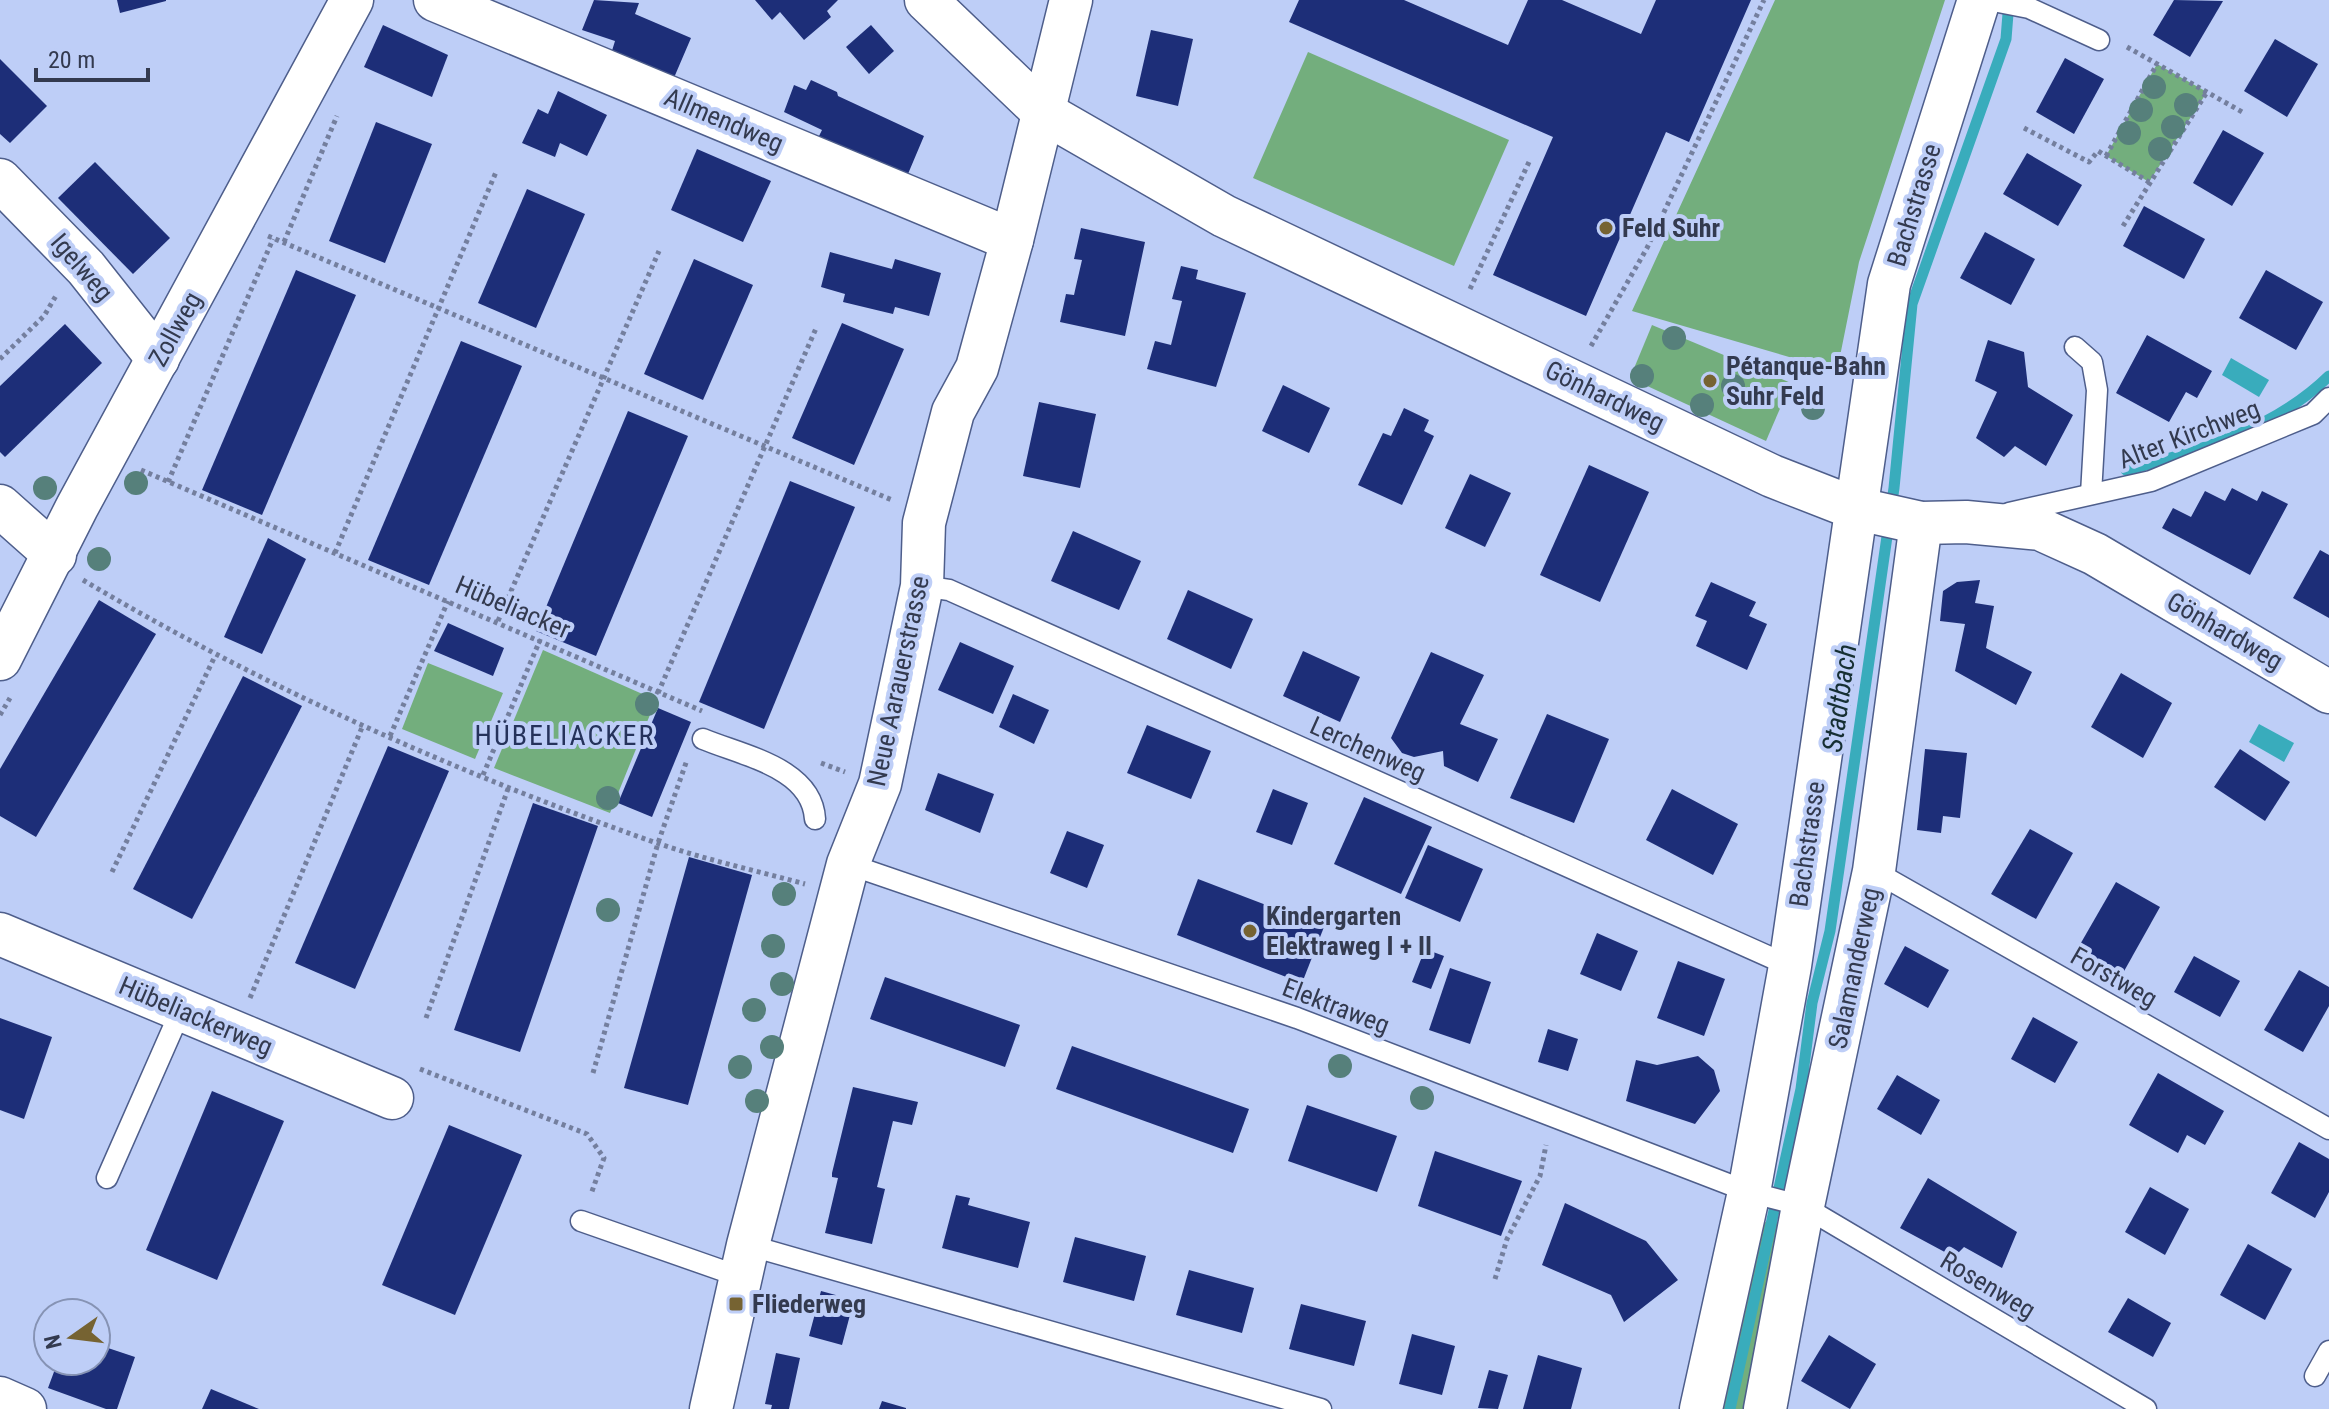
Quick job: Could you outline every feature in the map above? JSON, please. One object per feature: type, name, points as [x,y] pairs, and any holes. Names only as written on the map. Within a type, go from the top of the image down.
[{"type":"street","name":"Zollweg","points":[[0,659],[66,566],[77,507],[352,0]]},
{"type":"street","name":"Allmendweg","points":[[435,0],[1012,240]]},
{"type":"street","name":"Gönhardweg","points":[[926,0],[1043,112],[1224,216],[1772,476],[1854,508],[1921,523],[1966,522],[2040,529],[2095,554],[2329,692]]},
{"type":"street","name":"Neue Aarauerstrasse","points":[[711,1409],[745,1261],[844,879],[880,784],[922,586],[927,514],[953,412],[977,368],[1071,0]]},
{"type":"street","name":"Bachstrasse","points":[[1701,1409],[1749,1192],[1790,966],[1854,508],[1889,284],[1979,0]]},
{"type":"street","name":"Igelweg","points":[[0,180],[86,268],[158,359]]},
{"type":"street","points":[[0,506],[66,566]]},
{"type":"street","name":"Salamanderweg","points":[[1765,1409],[1802,1206],[1874,871],[1921,523]]},
{"type":"street","name":"Hübeliackerweg","points":[[0,934],[236,1033],[399,1081]]},
{"type":"street","points":[[0,1398],[25,1409]]},
{"type":"lane","points":[[1988,0],[2029,8],[2099,40]]},
{"type":"lane","points":[[2075,347],[2092,362],[2097,390],[2091,494]]},
{"type":"lane","name":"Alter Kirchweg","points":[[1966,522],[2151,481],[2313,414],[2329,398]]},
{"type":"lane","name":"Lerchenweg","points":[[922,586],[949,590],[1790,966]]},
{"type":"lane","points":[[698,737],[799,781],[814,801],[815,819]]},
{"type":"lane","name":"Forstweg","points":[[1874,871],[2329,1129]]},
{"type":"lane","name":"Elektraweg","points":[[844,879],[1297,1018],[1749,1192],[1802,1206]]},
{"type":"lane","points":[[107,1178],[181,1010]]},
{"type":"lane","name":"Rosenweg","points":[[1802,1206],[2146,1409]]},
{"type":"lane","points":[[581,1221],[1321,1409]]},
{"type":"lane","points":[[2315,1376],[2329,1351]]},
{"type":"path","points":[[1571,379],[1647,248],[1764,0]]},
{"type":"path","points":[[2120,43],[2244,113]]},
{"type":"path","points":[[2106,156],[2157,64]]},
{"type":"path","points":[[2123,226],[2207,92]]},
{"type":"path","points":[[284,242],[339,112]]},
{"type":"path","points":[[2024,128],[2089,162],[2098,151],[2149,182]]},
{"type":"path","points":[[1454,324],[1529,162]]},
{"type":"path","points":[[335,553],[496,172]]},
{"type":"path","points":[[233,220],[927,514]]},
{"type":"path","points":[[168,482],[273,239]]},
{"type":"path","points":[[498,621],[659,251]]},
{"type":"path","points":[[0,359],[44,316],[52,299],[86,268]]},
{"type":"path","points":[[658,693],[817,326]]},
{"type":"path","name":"Hübeliacker","points":[[130,466],[498,621],[704,712],[698,737]]},
{"type":"path","points":[[66,566],[215,656],[363,725],[509,786],[658,843],[844,879]]},
{"type":"path","points":[[390,736],[448,601]]},
{"type":"path","points":[[482,775],[540,640]]},
{"type":"path","points":[[112,872],[215,656]]},
{"type":"path","points":[[236,1033],[363,725]]},
{"type":"path","points":[[593,1073],[658,843],[698,737]]},
{"type":"path","points":[[816,761],[880,784]]},
{"type":"path","points":[[426,1018],[509,786]]},
{"type":"path","points":[[399,1081],[587,1134],[604,1158],[581,1221]]},
{"type":"path","points":[[1495,1279],[1507,1239],[1540,1176],[1542,1154],[1559,1119]]},
{"type":"shaded area","points":[[1775,0],[1945,0],[1859,262],[1837,371],[1632,311]]},
{"type":"shaded area","points":[[1308,52],[1509,140],[1454,266],[1253,178]]},
{"type":"shaded area","points":[[2157,64],[2207,92],[2149,182],[2106,156]]},
{"type":"shaded area","name":"Pétanque-Bahn Suhr Feld","points":[[1652,325],[1791,383],[1766,441],[1630,378]]},
{"type":"shaded area","points":[[2231,358],[2269,380],[2259,397],[2222,375]]},
{"type":"shaded area","points":[[543,650],[656,700],[610,813],[494,768]]},
{"type":"shaded area","points":[[428,663],[503,693],[475,759],[402,729]]},
{"type":"shaded area","points":[[2259,724],[2294,743],[2284,762],[2249,742]]},
{"type":"shaded area","points":[[1753,1221],[1786,1224],[1753,1409],[1717,1409]]},
{"type":"building","points":[[117,0],[166,0],[166,1],[120,13]]},
{"type":"building","points":[[594,0],[639,3],[635,14],[691,38],[673,80],[611,54],[615,41],[582,30]]},
{"type":"building","points":[[755,0],[838,0],[827,11],[831,17],[804,40],[780,12],[772,20]]},
{"type":"building","points":[[1299,0],[1404,0],[1508,45],[1528,0],[1562,0],[1641,34],[1656,0],[1751,0],[1689,142],[1666,132],[1586,316],[1493,275],[1553,137],[1289,22]]},
{"type":"building","points":[[2174,0],[2223,1],[2190,57],[2153,35]]},
{"type":"building","points":[[383,25],[448,55],[432,97],[364,67]]},
{"type":"building","points":[[871,25],[894,51],[869,74],[846,47]]},
{"type":"building","points":[[1151,30],[1193,39],[1178,106],[1136,96]]},
{"type":"building","points":[[2275,39],[2318,64],[2287,117],[2244,91]]},
{"type":"building","points":[[2065,58],[2104,79],[2074,134],[2036,112]]},
{"type":"building","points":[[0,59],[47,106],[10,143],[0,134]]},
{"type":"building","points":[[811,80],[924,136],[905,181],[816,142],[822,130],[784,112],[794,85],[806,90]]},
{"type":"building","points":[[558,91],[607,115],[587,156],[560,143],[555,157],[522,143],[538,109],[548,114]]},
{"type":"building","points":[[376,122],[432,144],[385,263],[329,241]]},
{"type":"building","points":[[2223,130],[2264,153],[2232,206],[2193,183]]},
{"type":"building","points":[[697,149],[771,181],[743,242],[671,210]]},
{"type":"building","points":[[2027,153],[2082,185],[2058,226],[2003,194]]},
{"type":"building","points":[[95,162],[170,238],[133,274],[58,198]]},
{"type":"building","points":[[527,189],[585,214],[536,328],[478,303]]},
{"type":"building","points":[[2144,206],[2205,239],[2184,279],[2123,246]]},
{"type":"building","points":[[1081,228],[1145,242],[1125,336],[1060,322],[1066,294],[1074,295],[1082,260],[1074,259]]},
{"type":"building","points":[[1985,232],[2035,259],[2011,305],[1960,278]]},
{"type":"building","points":[[830,252],[892,269],[895,259],[941,273],[929,316],[895,307],[893,314],[843,302],[845,294],[821,287]]},
{"type":"building","points":[[694,259],[753,285],[703,400],[644,374]]},
{"type":"building","points":[[1181,266],[1198,270],[1196,279],[1246,293],[1216,387],[1147,369],[1155,341],[1171,345],[1182,301],[1172,299]]},
{"type":"building","points":[[296,270],[356,295],[262,515],[202,490]]},
{"type":"building","points":[[2266,270],[2323,302],[2296,350],[2239,318]]},
{"type":"building","points":[[842,323],[904,349],[854,465],[792,438]]},
{"type":"building","points":[[65,324],[102,363],[5,457],[0,452],[0,386]]},
{"type":"building","points":[[2147,335],[2212,371],[2197,398],[2186,392],[2169,422],[2116,393]]},
{"type":"building","points":[[1988,340],[2024,352],[2028,387],[2073,415],[2046,466],[2015,446],[2004,457],[1976,438],[1997,392],[1975,381]]},
{"type":"building","points":[[461,341],[522,366],[429,585],[368,560]]},
{"type":"building","points":[[1283,385],[1330,408],[1309,453],[1262,431]]},
{"type":"building","points":[[1039,402],[1096,414],[1080,488],[1023,476]]},
{"type":"building","points":[[1404,408],[1429,420],[1424,431],[1434,436],[1402,505],[1358,485],[1383,433],[1391,436]]},
{"type":"building","points":[[628,411],[688,436],[596,656],[536,631]]},
{"type":"building","points":[[1589,465],[1649,492],[1600,602],[1540,575]]},
{"type":"building","points":[[1470,474],[1511,493],[1485,547],[1445,528]]},
{"type":"building","points":[[790,481],[855,507],[764,729],[699,702]]},
{"type":"building","points":[[2232,488],[2257,501],[2262,491],[2288,504],[2250,575],[2162,528],[2173,508],[2191,517],[2205,491],[2225,501]]},
{"type":"building","points":[[1073,531],[1141,561],[1119,610],[1051,581]]},
{"type":"building","points":[[268,538],[306,559],[262,654],[224,637]]},
{"type":"building","points":[[2320,550],[2329,555],[2329,618],[2293,598]]},
{"type":"building","points":[[1980,580],[1975,603],[1994,606],[1986,648],[2032,672],[2016,705],[1955,671],[1965,624],[1940,621],[1943,591],[1957,582]]},
{"type":"building","points":[[1711,582],[1756,602],[1749,616],[1767,624],[1747,670],[1696,646],[1707,621],[1695,616]]},
{"type":"building","points":[[1188,590],[1253,619],[1231,669],[1167,639]]},
{"type":"building","points":[[99,600],[156,634],[36,837],[0,816],[0,769]]},
{"type":"building","points":[[448,623],[504,648],[493,676],[434,651]]},
{"type":"building","points":[[960,642],[1014,666],[993,714],[938,690]]},
{"type":"building","points":[[1303,651],[1360,677],[1340,722],[1283,696]]},
{"type":"building","points":[[1431,652],[1484,675],[1460,724],[1498,739],[1478,782],[1444,766],[1443,751],[1414,757],[1402,753],[1391,738]]},
{"type":"building","points":[[2121,673],[2172,703],[2143,758],[2091,727]]},
{"type":"building","points":[[243,676],[302,706],[192,919],[133,889]]},
{"type":"building","points":[[1013,694],[1049,710],[1034,744],[999,727]]},
{"type":"building","points":[[658,708],[691,722],[652,817],[618,803]]},
{"type":"building","points":[[1547,714],[1609,739],[1574,823],[1510,798]]},
{"type":"building","points":[[1147,725],[1211,751],[1191,799],[1127,773]]},
{"type":"building","points":[[388,746],[449,771],[355,989],[295,963]]},
{"type":"building","points":[[1925,749],[1967,753],[1960,818],[1943,816],[1941,833],[1917,830]]},
{"type":"building","points":[[2240,749],[2290,782],[2265,821],[2214,787]]},
{"type":"building","points":[[938,773],[994,794],[980,833],[925,810]]},
{"type":"building","points":[[1273,789],[1308,803],[1292,845],[1256,832]]},
{"type":"building","points":[[1672,789],[1738,824],[1713,875],[1646,840]]},
{"type":"building","points":[[1364,797],[1432,827],[1401,894],[1334,864]]},
{"type":"building","points":[[533,803],[598,826],[520,1052],[454,1030]]},
{"type":"building","points":[[2030,829],[2073,853],[2036,919],[1991,894]]},
{"type":"building","points":[[1067,831],[1104,845],[1087,888],[1050,873]]},
{"type":"building","points":[[1428,845],[1483,869],[1460,922],[1405,898]]},
{"type":"building","points":[[689,857],[752,875],[688,1105],[624,1088]]},
{"type":"building","name":"Kindergarten Elektraweg I + II","points":[[1198,879],[1324,927],[1302,983],[1177,935]]},
{"type":"building","points":[[2116,882],[2160,907],[2123,973],[2078,948]]},
{"type":"building","points":[[1597,933],[1638,951],[1621,991],[1580,974]]},
{"type":"building","points":[[1905,946],[1949,970],[1928,1008],[1884,984]]},
{"type":"building","points":[[1425,949],[1444,956],[1431,989],[1412,982]]},
{"type":"building","points":[[2194,956],[2240,981],[2220,1017],[2174,992]]},
{"type":"building","points":[[1678,961],[1725,979],[1704,1036],[1657,1018]]},
{"type":"building","points":[[1450,968],[1491,982],[1470,1044],[1429,1030]]},
{"type":"building","points":[[2299,970],[2329,987],[2329,1006],[2303,1052],[2264,1030]]},
{"type":"building","points":[[885,977],[1020,1025],[1005,1067],[870,1019]]},
{"type":"building","points":[[2033,1017],[2078,1042],[2055,1083],[2011,1059]]},
{"type":"building","points":[[0,1018],[52,1037],[24,1119],[0,1110]]},
{"type":"building","points":[[1548,1029],[1578,1039],[1568,1071],[1538,1062]]},
{"type":"building","points":[[1072,1046],[1249,1109],[1233,1153],[1056,1089]]},
{"type":"building","points":[[1698,1056],[1714,1070],[1720,1091],[1695,1124],[1626,1101],[1636,1060],[1657,1065]]},
{"type":"building","points":[[2158,1073],[2224,1111],[2205,1145],[2187,1135],[2178,1153],[2129,1125]]},
{"type":"building","points":[[1897,1075],[1940,1100],[1921,1135],[1877,1109]]},
{"type":"building","points":[[853,1087],[918,1102],[912,1125],[893,1121],[877,1187],[885,1189],[872,1244],[825,1233],[838,1178],[832,1177],[832,1173]]},
{"type":"building","points":[[212,1091],[284,1121],[217,1280],[146,1250]]},
{"type":"building","points":[[1307,1105],[1397,1136],[1377,1192],[1288,1161]]},
{"type":"building","points":[[449,1125],[522,1155],[455,1315],[382,1285]]},
{"type":"building","points":[[2299,1142],[2329,1159],[2329,1192],[2315,1218],[2271,1193]]},
{"type":"building","points":[[1435,1151],[1522,1181],[1501,1236],[1418,1206]]},
{"type":"building","points":[[1928,1178],[2017,1232],[2002,1268],[1964,1247],[1954,1257],[1900,1228]]},
{"type":"building","points":[[2150,1187],[2189,1209],[2165,1255],[2125,1232]]},
{"type":"building","points":[[956,1195],[970,1198],[968,1205],[1030,1222],[1018,1268],[942,1248]]},
{"type":"building","points":[[1565,1203],[1646,1241],[1678,1280],[1624,1322],[1611,1295],[1542,1265]]},
{"type":"building","points":[[1075,1237],[1146,1256],[1134,1301],[1063,1282]]},
{"type":"building","points":[[2248,1244],[2292,1269],[2265,1320],[2220,1295]]},
{"type":"building","points":[[1189,1270],[1254,1288],[1242,1333],[1176,1315]]},
{"type":"building","points":[[821,1291],[854,1300],[842,1345],[809,1336]]},
{"type":"building","points":[[2128,1298],[2171,1323],[2153,1357],[2108,1332]]},
{"type":"building","points":[[1301,1304],[1366,1321],[1354,1366],[1289,1349]]},
{"type":"building","points":[[1412,1334],[1455,1346],[1442,1395],[1399,1384]]},
{"type":"building","points":[[1829,1335],[1876,1364],[1850,1409],[1801,1381]]},
{"type":"building","points":[[112,1349],[135,1357],[117,1409],[106,1409],[48,1388],[52,1377],[112,1377]]},
{"type":"building","points":[[776,1353],[800,1358],[789,1409],[771,1409],[772,1405],[765,1404]]},
{"type":"building","points":[[1538,1355],[1582,1368],[1571,1409],[1523,1409]]},
{"type":"building","points":[[1489,1370],[1508,1375],[1498,1409],[1478,1408]]},
{"type":"building","points":[[211,1389],[259,1409],[202,1409]]},
{"type":"building","points":[[882,1401],[906,1408],[906,1409],[879,1409]]},
{"type":"waterway","name":"Stadtbach","points":[[1730,1409],[1801,1089],[1812,1003],[1830,931],[1894,488],[1912,304],[2006,39],[2009,1]]},
{"type":"waterway","points":[[2126,470],[2208,446],[2260,424],[2285,411],[2329,376]]},
{"type":"place","name":"Feld Suhr","points":[[1606,228]]},
{"type":"place","name":"Pétanque-Bahn Suhr Feld","points":[[1710,381]]},
{"type":"place","name":"Kindergarten Elektraweg I + II","points":[[1250,931]]},
{"type":"place","name":"Fliederweg","points":[[736,1304]]},
{"type":"district","name":"HÜBELIACKER","points":[[565,735]]}]
